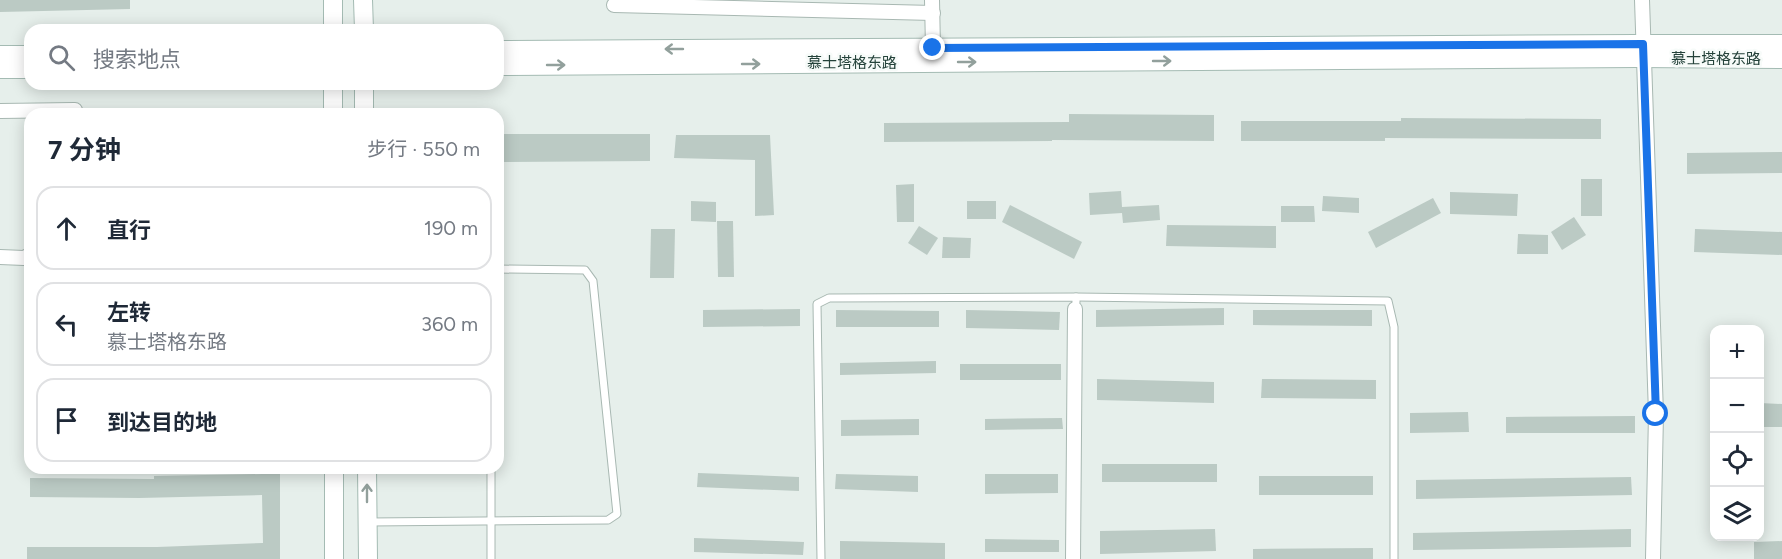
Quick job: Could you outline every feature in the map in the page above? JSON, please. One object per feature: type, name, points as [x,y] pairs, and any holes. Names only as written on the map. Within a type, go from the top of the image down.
[{"type":"main road","points":[[333,0],[333,24]]},
{"type":"main road","points":[[363,0],[364,24]]},
{"type":"main road","name":"慕士塔格东路","points":[[504,66],[1643,51],[1782,44]]},
{"type":"main road","name":"慕士塔格东路","points":[[504,50],[933,48],[1643,51],[1782,59]]},
{"type":"main road","points":[[0,55],[24,55]]},
{"type":"main road","points":[[0,69],[24,69]]},
{"type":"main road","points":[[333,90],[333,108]]},
{"type":"main road","points":[[364,90],[364,108]]},
{"type":"main road","points":[[334,474],[334,559]]},
{"type":"main road","points":[[367,474],[368,559]]},
{"type":"street","points":[[1641,0],[1656,414],[1653,559]]},
{"type":"street","points":[[614,5],[933,6],[933,48]]},
{"type":"street","points":[[0,111],[24,111]]},
{"type":"street","points":[[0,257],[24,258]]},
{"type":"street","points":[[1073,559],[1075,303]]},
{"type":"lane","points":[[367,522],[608,520],[617,514],[592,281],[585,270],[504,269]]},
{"type":"lane","points":[[821,559],[817,304],[829,298],[1075,303],[1388,302],[1394,327],[1394,559]]},
{"type":"lane","points":[[491,474],[491,559]]},
{"type":"building","points":[[0,0],[130,0],[130,9],[0,12]]},
{"type":"building","points":[[1069,114],[1214,115],[1214,141],[884,142],[884,123],[1069,122]]},
{"type":"building","points":[[1401,118],[1601,119],[1601,139],[1385,138],[1385,141],[1241,141],[1241,121],[1401,121]]},
{"type":"building","points":[[504,134],[650,134],[650,161],[504,162]]},
{"type":"building","points":[[676,135],[770,135],[774,215],[755,216],[755,160],[674,158]]},
{"type":"building","points":[[1782,152],[1782,173],[1687,174],[1687,153]]},
{"type":"building","points":[[1581,179],[1602,179],[1602,216],[1581,216]]},
{"type":"building","points":[[914,184],[914,222],[897,222],[896,185]]},
{"type":"building","points":[[1121,191],[1122,207],[1159,205],[1160,220],[1123,223],[1122,213],[1090,215],[1089,193]]},
{"type":"building","points":[[1450,192],[1518,194],[1517,216],[1450,214]]},
{"type":"building","points":[[1323,196],[1359,198],[1359,213],[1322,211]]},
{"type":"building","points":[[1433,198],[1441,213],[1376,248],[1368,232]]},
{"type":"building","points":[[691,201],[716,202],[716,222],[691,221]]},
{"type":"building","points":[[967,201],[996,201],[996,219],[967,219]]},
{"type":"building","points":[[1010,205],[1082,242],[1074,259],[1002,222]]},
{"type":"building","points":[[1281,206],[1314,206],[1315,222],[1281,222]]},
{"type":"building","points":[[1574,217],[1586,235],[1562,250],[1551,232]]},
{"type":"building","points":[[717,221],[733,221],[734,277],[718,277]]},
{"type":"building","points":[[1167,225],[1276,226],[1276,248],[1166,246]]},
{"type":"building","points":[[919,226],[938,238],[927,255],[908,243]]},
{"type":"building","points":[[651,229],[675,229],[674,278],[650,278]]},
{"type":"building","points":[[1695,229],[1782,232],[1782,255],[1694,252]]},
{"type":"building","points":[[1518,234],[1548,235],[1548,254],[1517,254]]},
{"type":"building","points":[[943,237],[971,238],[970,258],[942,258]]},
{"type":"building","points":[[1224,308],[1224,325],[1096,327],[1096,310]]},
{"type":"building","points":[[800,309],[800,326],[703,327],[703,310]]},
{"type":"building","points":[[836,310],[939,311],[939,327],[836,327]]},
{"type":"building","points":[[966,310],[1060,312],[1059,330],[966,328]]},
{"type":"building","points":[[1253,310],[1372,310],[1372,326],[1253,325]]},
{"type":"building","points":[[936,361],[936,373],[840,375],[840,363]]},
{"type":"building","points":[[960,364],[1061,364],[1061,380],[960,380]]},
{"type":"building","points":[[1097,379],[1214,382],[1214,403],[1097,400]]},
{"type":"building","points":[[1262,379],[1376,380],[1376,399],[1261,398]]},
{"type":"building","points":[[1764,403],[1782,404],[1782,427],[1764,427]]},
{"type":"building","points":[[1468,412],[1469,432],[1410,433],[1410,413]]},
{"type":"building","points":[[1635,416],[1635,433],[1506,433],[1506,417]]},
{"type":"building","points":[[1062,418],[1063,429],[985,430],[985,419]]},
{"type":"building","points":[[919,419],[919,435],[841,436],[841,420]]},
{"type":"building","points":[[1102,464],[1217,464],[1217,482],[1102,482]]},
{"type":"building","points":[[698,473],[799,477],[799,491],[697,487]]},
{"type":"building","points":[[280,474],[280,559],[27,559],[27,547],[157,547],[263,543],[262,495],[139,498],[30,497],[30,478],[154,479],[154,476]]},
{"type":"building","points":[[836,474],[918,476],[918,492],[835,489]]},
{"type":"building","points":[[985,474],[1058,474],[1058,493],[985,494]]},
{"type":"building","points":[[1259,476],[1373,476],[1373,495],[1259,495]]},
{"type":"building","points":[[1631,477],[1632,495],[1416,499],[1416,480]]},
{"type":"building","points":[[1215,529],[1216,551],[1100,554],[1100,531]]},
{"type":"building","points":[[1631,529],[1631,547],[1413,550],[1413,533]]},
{"type":"building","points":[[694,538],[804,542],[803,555],[694,552]]},
{"type":"building","points":[[985,539],[1059,540],[1059,552],[985,552]]},
{"type":"building","points":[[840,541],[945,543],[945,559],[840,559]]},
{"type":"building","points":[[1782,541],[1782,559],[1754,559],[1754,542]]},
{"type":"building","points":[[1373,548],[1373,559],[1253,559],[1253,549]]},
{"type":"route","points":[[933,48],[1643,44],[1656,414]]}]
